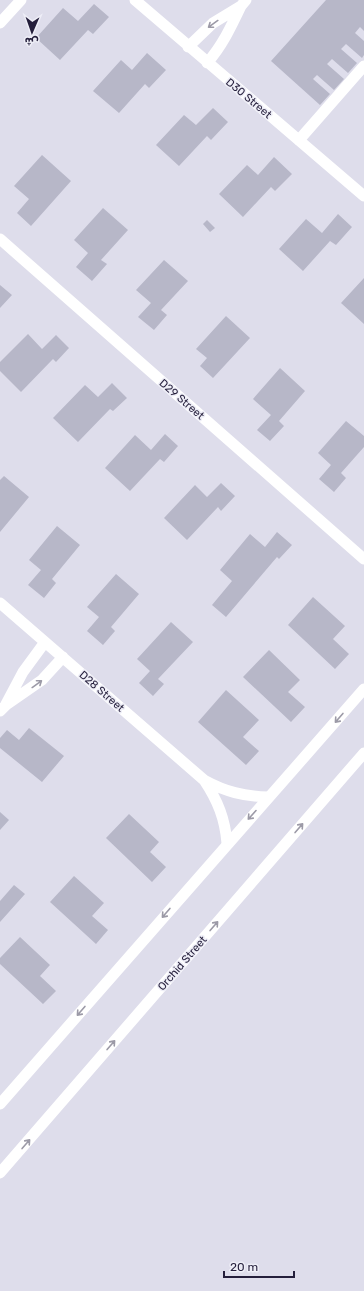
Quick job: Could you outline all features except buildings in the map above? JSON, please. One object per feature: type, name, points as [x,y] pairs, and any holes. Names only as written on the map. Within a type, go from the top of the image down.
[{"type":"street","points":[[0,23],[21,0]]},
{"type":"street","name":"D30 Street","points":[[135,0],[188,47],[364,196]]},
{"type":"street","points":[[188,47],[213,23],[244,3]]},
{"type":"street","points":[[208,63],[228,34],[244,3]]},
{"type":"street","points":[[299,140],[364,66]]},
{"type":"street","name":"D29 Street","points":[[0,240],[364,559]]},
{"type":"street","name":"D28 Street","points":[[0,603],[204,780],[235,794],[251,797],[268,797]]},
{"type":"street","points":[[3,708],[23,672],[45,642]]},
{"type":"street","points":[[3,708],[38,683],[63,657]]},
{"type":"street","points":[[0,1104],[227,843],[364,689]]},
{"type":"street","name":"Orchid Street","points":[[0,1173],[364,753]]},
{"type":"street","name":"D28 Street","points":[[204,780],[221,810],[227,843]]}]
